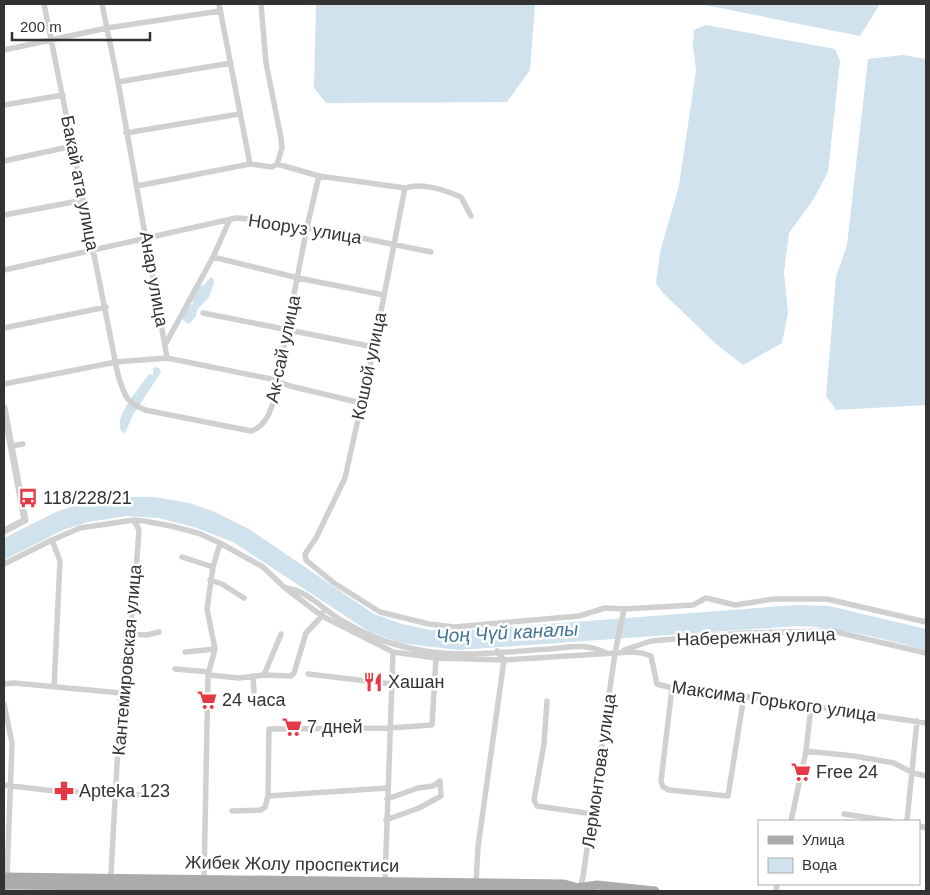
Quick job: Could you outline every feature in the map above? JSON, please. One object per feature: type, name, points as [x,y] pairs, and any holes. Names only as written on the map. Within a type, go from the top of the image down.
[{"type":"main road","name":"Жибек Жолу проспектиси","points":[[5,881],[110,885],[563,890],[597,885],[654,891]]},
{"type":"street","name":"Бакай ата улица","points":[[44,4],[116,362]]},
{"type":"street","name":"Анар улица","points":[[102,4],[147,239],[167,358]]},
{"type":"street","points":[[219,4],[250,164]]},
{"type":"street","points":[[137,186],[250,164],[272,167],[277,164],[282,148],[281,138],[266,62],[260,4]]},
{"type":"street","points":[[4,50],[107,28],[220,11]]},
{"type":"street","points":[[118,82],[230,62]]},
{"type":"street","points":[[4,105],[63,95]]},
{"type":"street","points":[[126,133],[239,114]]},
{"type":"street","points":[[4,161],[73,146]]},
{"type":"street","points":[[277,164],[319,176],[405,188],[413,186],[440,189],[461,197],[471,216]]},
{"type":"street","name":"Ак-сай улица","points":[[116,362],[118,375],[127,400],[140,408],[251,432],[257,430],[268,417],[273,403],[307,227],[319,176]]},
{"type":"street","name":"Кошой улица","points":[[405,188],[374,347],[345,478],[316,538],[305,554],[306,560],[334,582],[380,612],[429,624],[454,626],[579,616],[605,608],[624,611]]},
{"type":"street","points":[[4,215],[84,200]]},
{"type":"street","points":[[165,345],[213,257],[230,219]]},
{"type":"street","name":"Нооруз улица","points":[[4,270],[230,219],[253,219],[307,227],[431,252]]},
{"type":"street","points":[[213,257],[298,278],[384,295]]},
{"type":"street","points":[[4,328],[106,307]]},
{"type":"street","points":[[203,313],[374,347]]},
{"type":"street","points":[[4,384],[116,362],[167,358],[278,382],[361,403]]},
{"type":"street","points":[[4,408],[25,520],[4,531]]},
{"type":"street","points":[[11,446],[23,444]]},
{"type":"street","points":[[4,564],[80,528],[134,520],[180,528],[198,533],[220,543],[263,567],[285,588],[322,616],[393,652],[436,658],[504,660],[615,653]]},
{"type":"street","name":"Кантемировская улица","points":[[110,885],[121,693],[134,598],[139,530],[134,520]]},
{"type":"street","points":[[52,540],[60,561],[54,687]]},
{"type":"street","points":[[203,886],[209,674],[215,649],[207,609],[212,566],[220,543]]},
{"type":"street","points":[[182,557],[212,566]]},
{"type":"street","points":[[210,580],[222,584],[244,598]]},
{"type":"street","points":[[285,588],[295,590],[345,623],[386,641],[425,651],[464,655],[586,645],[608,654]]},
{"type":"street","points":[[624,611],[692,605],[706,598],[735,605],[774,599],[827,599],[926,622]]},
{"type":"street","points":[[320,605],[322,616]]},
{"type":"street","name":"Лермонтова улица","points":[[580,888],[593,814],[615,653],[624,611]]},
{"type":"street","points":[[175,669],[239,678],[264,675],[291,676],[294,672],[306,633],[322,616]]},
{"type":"street","name":"Набережная улица","points":[[615,653],[651,642],[744,633],[832,631],[926,653]]},
{"type":"street","points":[[129,634],[159,632]]},
{"type":"street","points":[[264,675],[281,634]]},
{"type":"street","points":[[384,887],[393,652],[386,641]]},
{"type":"street","points":[[185,652],[215,649]]},
{"type":"street","points":[[476,888],[478,847],[504,660],[497,651]]},
{"type":"street","name":"Максима Горького улица","points":[[615,653],[631,652],[651,656],[657,684],[672,688],[744,696],[926,723]]},
{"type":"street","points":[[232,811],[261,810],[265,807],[268,796],[269,729],[390,728],[432,725],[436,658]]},
{"type":"street","points":[[308,674],[392,684]]},
{"type":"street","points":[[253,676],[254,692]]},
{"type":"street","points":[[4,684],[14,683],[121,693]]},
{"type":"street","points":[[672,688],[661,780],[663,787],[669,790],[728,796],[744,696]]},
{"type":"street","points":[[547,701],[544,744],[534,800],[537,806],[593,814]]},
{"type":"street","points":[[4,704],[12,743],[4,891]]},
{"type":"street","points":[[791,820],[806,751],[811,706]]},
{"type":"street","points":[[907,820],[917,722]]},
{"type":"street","points":[[806,751],[854,756],[894,763],[912,773],[926,776]]},
{"type":"street","points":[[386,820],[419,808],[441,796],[440,781],[433,786],[418,788],[387,799]]},
{"type":"street","points":[[4,785],[55,791],[97,793]]},
{"type":"street","points":[[268,796],[387,788]]},
{"type":"street","points":[[116,794],[160,796]]},
{"type":"street","points":[[844,814],[883,820]]},
{"type":"water","points":[[316,4],[535,4],[530,70],[507,102],[326,103],[314,88]]},
{"type":"water","points":[[706,4],[880,4],[860,36]]},
{"type":"water","points":[[706,25],[835,49],[840,61],[828,172],[813,200],[789,233],[784,272],[788,313],[782,343],[743,365],[716,344],[663,293],[656,283],[660,252],[679,186],[696,70],[693,45],[694,30]]},
{"type":"water","points":[[903,55],[926,59],[926,405],[836,410],[826,396],[836,277],[847,245],[868,59]]},
{"type":"water","points":[[210,278],[213,278],[214,283],[209,297],[197,310],[196,316],[189,324],[183,320],[183,314],[189,304],[193,304],[192,299],[199,286],[204,285]]},
{"type":"water","points":[[153,368],[159,368],[161,372],[133,415],[125,433],[122,432],[120,419],[128,403],[149,374],[153,375]]},
{"type":"water","name":"Чоң Чүй каналы","points":[[121,497],[155,497],[189,503],[215,512],[249,529],[374,614],[402,624],[430,630],[455,631],[796,605],[829,606],[926,629],[926,650],[846,631],[797,626],[458,650],[400,643],[368,631],[233,542],[194,527],[158,518],[127,516],[88,522],[63,530],[4,560],[4,538],[58,511],[88,502]]},
{"type":"place","name":"118/228/21","points":[[28,498]]},
{"type":"place","name":"Хашан","points":[[373,682]]},
{"type":"place","name":"24 часа","points":[[207,700]]},
{"type":"place","name":"7 дней","points":[[292,727]]},
{"type":"place","name":"Free 24","points":[[801,772]]},
{"type":"place","name":"Apteka 123","points":[[64,791]]}]
